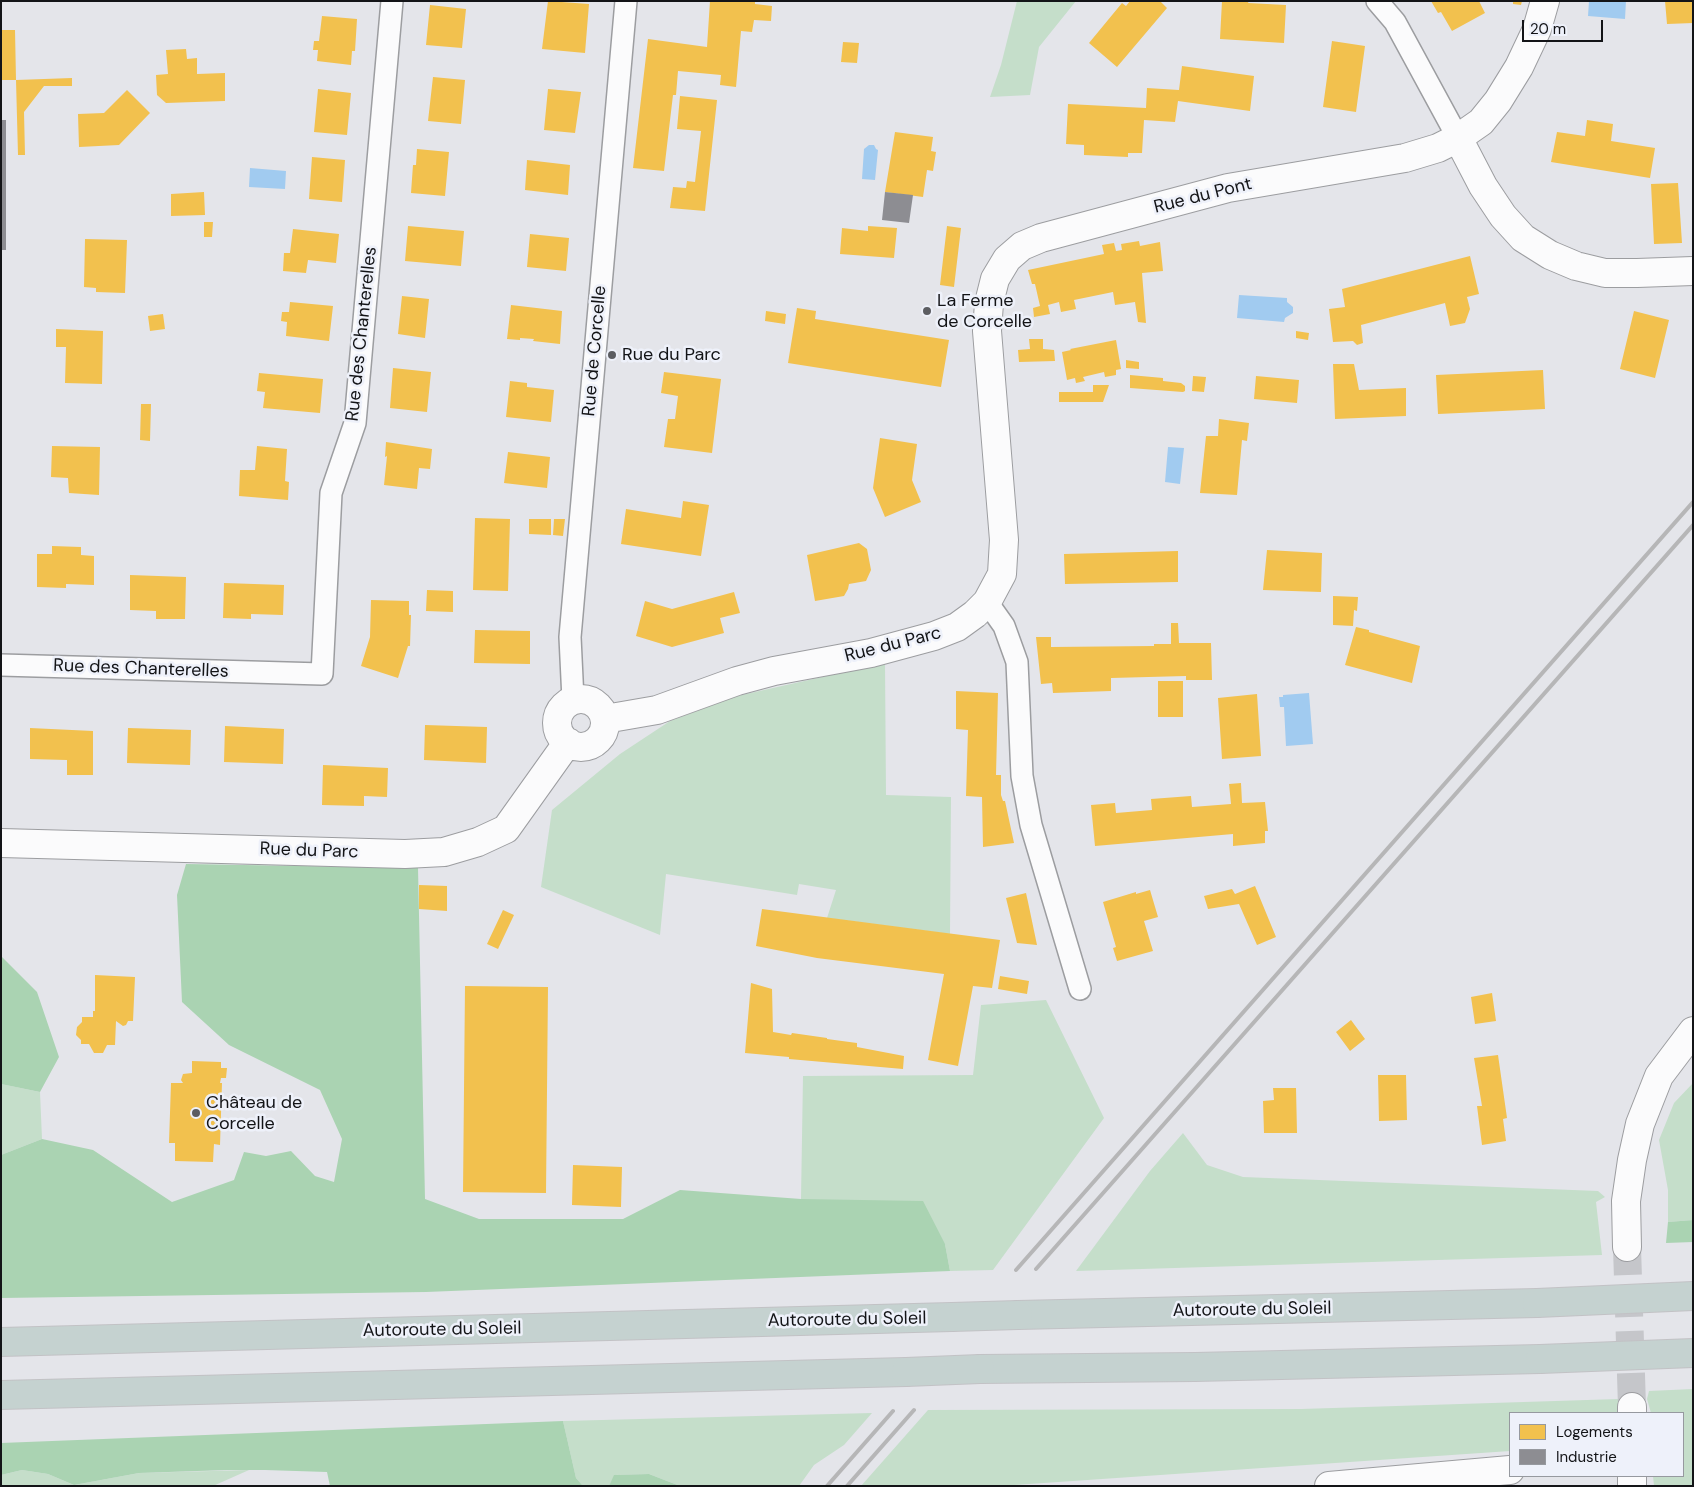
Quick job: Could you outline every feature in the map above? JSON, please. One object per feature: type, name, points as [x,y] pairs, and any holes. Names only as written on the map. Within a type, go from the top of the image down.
[{"type":"highway","name":"Autoroute du Soleil","points":[[1,1342],[1537,1303],[1693,1296]]},
{"type":"highway","points":[[1,1395],[980,1369],[1195,1367],[1540,1359],[1693,1353]]},
{"type":"street","name":"Rue des Chanterelles","points":[[1,665],[322,674],[331,494],[355,423],[392,1]]},
{"type":"street","name":"Rue de Corcelle","points":[[573,700],[570,637],[626,1]]},
{"type":"street","points":[[1377,1],[1395,22],[1483,186],[1503,216],[1523,238],[1550,255],[1576,266],[1605,273],[1638,274],[1693,270]]},
{"type":"street","name":"Rue du Pont","points":[[987,602],[1002,574],[1004,540],[987,331],[989,303],[995,279],[1007,259],[1022,246],[1041,238],[1228,188],[1405,158],[1438,148],[1458,138],[1480,122],[1498,100],[1519,67],[1534,36],[1545,1]]},
{"type":"street","points":[[987,602],[1004,626],[1017,662],[1022,776],[1031,825],[1080,989]]},
{"type":"street","name":"Rue du Parc","points":[[605,719],[657,710],[737,681],[774,671],[871,653],[934,636],[957,627],[975,614],[987,602]]},
{"type":"street","points":[[582,699],[597,704],[602,710],[605,719],[603,733],[594,743],[580,747],[568,742],[560,733],[557,724],[561,710],[566,704],[573,700],[582,699]]},
{"type":"street","name":"Rue du Parc","points":[[1,843],[405,854],[444,852],[478,842],[506,829],[568,742]]},
{"type":"street","points":[[1627,1247],[1626,1200],[1640,1124],[1659,1076],[1693,1030]]},
{"type":"street","points":[[1329,1486],[1509,1470]]},
{"type":"green space","points":[[1017,1],[1076,1],[1039,47],[1030,95],[990,97],[1001,65]]},
{"type":"green space","points":[[885,663],[886,795],[951,797],[950,934],[827,918],[836,890],[799,884],[797,895],[666,874],[660,935],[541,887],[552,810],[620,754],[670,721],[737,696]]},
{"type":"green space","points":[[186,864],[418,868],[425,1199],[479,1219],[623,1219],[680,1190],[801,1199],[923,1201],[945,1244],[950,1271],[426,1292],[1,1298],[1,1155],[42,1139],[93,1150],[172,1202],[234,1180],[244,1152],[266,1156],[291,1151],[315,1176],[334,1182],[342,1139],[320,1090],[229,1045],[182,1002],[177,895]]},
{"type":"green space","points":[[1,956],[37,992],[59,1057],[40,1092],[1,1084]]},
{"type":"green space","points":[[1046,1000],[1104,1118],[993,1270],[950,1271],[945,1244],[801,1199],[803,1076],[973,1075],[981,1005]]},
{"type":"green space","points":[[1693,1083],[1693,1220],[1668,1222],[1668,1190],[1659,1140],[1674,1103]]},
{"type":"green space","points":[[1,1084],[40,1092],[42,1139],[1,1155]]},
{"type":"green space","points":[[1183,1133],[1207,1165],[1243,1177],[1598,1191],[1605,1197],[1596,1202],[1602,1255],[1076,1271],[1150,1171]]},
{"type":"green space","points":[[1693,1220],[1693,1242],[1666,1243],[1668,1222]]},
{"type":"green space","points":[[1693,1389],[1693,1486],[1654,1486],[1653,1477],[1684,1477],[1684,1412],[1651,1412],[1647,1399],[1649,1391]]},
{"type":"green space","points":[[1619,1399],[1618,1412],[1509,1412],[1509,1451],[1000,1486],[861,1486],[928,1410],[1301,1409]]},
{"type":"green space","points":[[872,1413],[844,1445],[814,1465],[799,1486],[680,1486],[649,1474],[615,1475],[609,1486],[583,1486],[576,1478],[563,1421]]},
{"type":"green space","points":[[563,1421],[576,1478],[583,1486],[330,1486],[327,1472],[265,1470],[139,1473],[74,1485],[48,1474],[22,1470],[1,1475],[1,1443]]},
{"type":"green space","points":[[22,1470],[48,1474],[74,1485],[139,1473],[249,1470],[213,1486],[1,1486],[1,1475]]},
{"type":"green space","points":[[649,1474],[680,1486],[609,1486],[614,1475]]},
{"type":"water","points":[[1589,1],[1626,1],[1625,19],[1588,16]]},
{"type":"water","points":[[869,145],[874,145],[878,150],[875,180],[862,179],[864,149]]},
{"type":"water","points":[[250,168],[286,171],[285,189],[249,187]]},
{"type":"water","points":[[1239,295],[1287,298],[1287,302],[1293,307],[1293,313],[1285,318],[1284,322],[1237,318]]},
{"type":"water","points":[[1168,447],[1184,448],[1180,484],[1165,482]]},
{"type":"water","points":[[1309,693],[1313,744],[1286,746],[1284,707],[1280,707],[1279,697]]},
{"type":"building: Logements","points":[[548,1],[589,4],[585,53],[542,49]]},
{"type":"building: Logements","points":[[710,1],[755,1],[755,4],[772,6],[771,21],[754,20],[752,32],[741,31],[736,87],[720,85],[721,75],[678,71],[676,95],[673,95],[664,171],[633,168],[648,39],[707,47]]},
{"type":"building: Logements","points":[[1130,1],[1160,1],[1167,8],[1117,67],[1089,43],[1122,3],[1126,6]]},
{"type":"building: Logements","points":[[1222,1],[1249,1],[1248,3],[1286,5],[1284,43],[1220,39]]},
{"type":"building: Logements","points":[[1431,1],[1479,1],[1485,13],[1452,31],[1441,12],[1438,13]]},
{"type":"building: Logements","points":[[1513,1],[1522,1],[1521,5],[1513,4]]},
{"type":"building: Logements","points":[[1665,1],[1693,1],[1693,23],[1667,24]]},
{"type":"building: Logements","points":[[430,5],[466,9],[462,48],[426,45]]},
{"type":"building: Logements","points":[[322,16],[357,19],[355,51],[352,51],[351,65],[317,61],[318,50],[313,50],[314,41],[319,41]]},
{"type":"building: Logements","points":[[1,30],[15,30],[16,80],[1,80]]},
{"type":"building: Logements","points":[[1332,41],[1365,46],[1356,112],[1323,107]]},
{"type":"building: Logements","points":[[843,42],[859,43],[857,63],[841,62]]},
{"type":"building: Logements","points":[[186,49],[187,59],[197,58],[197,74],[225,73],[225,101],[166,103],[157,95],[156,75],[168,74],[166,50]]},
{"type":"building: Logements","points":[[1182,66],[1254,76],[1250,111],[1178,101],[1175,122],[1144,120],[1142,153],[1128,153],[1128,157],[1084,155],[1084,145],[1066,144],[1068,104],[1146,108],[1147,88],[1179,90]]},
{"type":"building: Logements","points":[[433,77],[465,80],[461,124],[428,121]]},
{"type":"building: Logements","points":[[72,78],[72,86],[44,86],[24,112],[25,155],[18,155],[16,80]]},
{"type":"building: Logements","points":[[318,89],[351,93],[347,135],[314,132]]},
{"type":"building: Logements","points":[[548,89],[581,92],[575,133],[544,130]]},
{"type":"building: Logements","points":[[127,90],[150,113],[119,145],[79,147],[78,114],[104,113]]},
{"type":"building: Logements","points":[[680,96],[717,100],[705,211],[670,208],[673,187],[686,188],[687,181],[695,182],[701,131],[677,129]]},
{"type":"building: Logements","points":[[1587,120],[1613,124],[1611,141],[1655,148],[1650,178],[1551,162],[1557,132],[1585,136]]},
{"type":"building: Logements","points":[[895,132],[933,137],[931,151],[936,152],[933,171],[927,170],[923,197],[885,192]]},
{"type":"building: Logements","points":[[417,149],[449,152],[445,196],[411,193],[413,165],[416,165]]},
{"type":"building: Logements","points":[[312,157],[345,160],[342,202],[309,199]]},
{"type":"building: Logements","points":[[527,160],[570,165],[568,195],[525,190]]},
{"type":"building: Logements","points":[[1678,183],[1682,243],[1654,244],[1651,184]]},
{"type":"building: Logements","points":[[204,192],[205,215],[171,216],[171,194]]},
{"type":"building: Logements","points":[[204,222],[213,222],[212,237],[204,237]]},
{"type":"building: Logements","points":[[408,226],[464,231],[461,266],[405,261]]},
{"type":"building: Logements","points":[[868,226],[897,228],[894,258],[840,254],[842,228],[868,231]]},
{"type":"building: Logements","points":[[947,226],[961,228],[954,287],[940,285]]},
{"type":"building: Logements","points":[[293,229],[339,234],[336,263],[308,260],[306,273],[283,271],[284,253],[290,253]]},
{"type":"building: Logements","points":[[530,234],[569,238],[566,271],[527,267]]},
{"type":"building: Logements","points":[[85,239],[127,240],[125,293],[96,292],[96,288],[84,287]]},
{"type":"building: Logements","points":[[1139,241],[1140,246],[1160,242],[1163,271],[1142,273],[1146,323],[1138,322],[1135,302],[1115,305],[1113,292],[1074,300],[1076,309],[1061,312],[1059,302],[1048,305],[1050,314],[1034,317],[1033,308],[1040,306],[1035,284],[1032,284],[1028,270],[1104,254],[1102,245],[1114,243],[1116,251],[1122,250],[1121,244]]},
{"type":"building: Logements","points":[[1470,256],[1479,294],[1467,297],[1470,309],[1465,323],[1450,326],[1445,303],[1361,325],[1363,343],[1357,345],[1353,341],[1333,342],[1329,309],[1345,307],[1342,289]]},
{"type":"building: Logements","points":[[402,296],[429,299],[425,338],[398,334]]},
{"type":"building: Logements","points":[[290,302],[333,306],[329,341],[286,336],[287,322],[281,321],[282,312],[289,312]]},
{"type":"building: Logements","points":[[511,305],[562,311],[560,344],[533,341],[534,339],[507,339]]},
{"type":"building: Logements","points":[[797,308],[816,311],[815,319],[949,340],[941,387],[788,363]]},
{"type":"building: Logements","points":[[766,311],[786,314],[785,324],[765,321]]},
{"type":"building: Logements","points":[[1634,311],[1669,320],[1655,378],[1620,369]]},
{"type":"building: Logements","points":[[163,314],[165,329],[150,331],[148,316]]},
{"type":"building: Logements","points":[[56,329],[103,331],[102,384],[65,383],[66,347],[56,347]]},
{"type":"building: Logements","points":[[1296,331],[1309,333],[1308,340],[1296,338]]},
{"type":"building: Logements","points":[[1029,339],[1043,339],[1043,349],[1054,350],[1055,361],[1019,362],[1018,350],[1030,349]]},
{"type":"building: Logements","points":[[1116,340],[1121,369],[1116,370],[1116,375],[1105,377],[1104,372],[1083,377],[1085,381],[1076,383],[1075,378],[1067,380],[1062,352]]},
{"type":"building: Logements","points":[[1126,360],[1139,362],[1139,369],[1126,368]]},
{"type":"building: Logements","points":[[1333,364],[1354,364],[1359,390],[1406,388],[1406,416],[1335,419]]},
{"type":"building: Logements","points":[[393,368],[431,372],[427,412],[390,408]]},
{"type":"building: Logements","points":[[1543,370],[1545,409],[1438,414],[1436,375]]},
{"type":"building: Logements","points":[[664,372],[721,379],[712,453],[664,447],[668,419],[675,419],[678,396],[661,393]]},
{"type":"building: Logements","points":[[259,373],[323,379],[320,413],[263,408],[265,392],[257,391]]},
{"type":"building: Logements","points":[[1130,375],[1163,378],[1163,381],[1181,383],[1185,386],[1185,391],[1130,388]]},
{"type":"building: Logements","points":[[1193,376],[1206,377],[1204,392],[1192,391]]},
{"type":"building: Logements","points":[[1256,376],[1299,380],[1297,403],[1254,399]]},
{"type":"building: Logements","points":[[510,381],[527,383],[527,387],[554,390],[551,422],[506,417]]},
{"type":"building: Logements","points":[[1093,385],[1109,385],[1103,402],[1059,402],[1059,392],[1093,392]]},
{"type":"building: Logements","points":[[141,404],[151,404],[150,441],[140,440]]},
{"type":"building: Logements","points":[[1219,419],[1249,423],[1247,441],[1242,440],[1237,495],[1200,493],[1206,436],[1218,436]]},
{"type":"building: Logements","points":[[880,438],[917,444],[912,480],[921,502],[885,517],[873,488]]},
{"type":"building: Logements","points":[[386,442],[432,449],[430,469],[419,468],[417,489],[384,485],[387,456],[385,457]]},
{"type":"building: Logements","points":[[52,446],[100,447],[99,495],[69,493],[68,478],[51,477]]},
{"type":"building: Logements","points":[[257,446],[287,449],[285,481],[289,482],[288,500],[239,496],[240,470],[255,470]]},
{"type":"building: Logements","points":[[508,452],[550,457],[547,488],[504,483]]},
{"type":"building: Logements","points":[[683,501],[709,505],[701,556],[621,544],[626,509],[681,518]]},
{"type":"building: Logements","points":[[475,518],[510,519],[508,591],[473,590]]},
{"type":"building: Logements","points":[[529,519],[551,519],[551,535],[529,534]]},
{"type":"building: Logements","points":[[554,519],[565,519],[563,536],[553,535]]},
{"type":"building: Logements","points":[[859,543],[867,549],[871,570],[866,581],[849,584],[844,596],[815,601],[807,555]]},
{"type":"building: Logements","points":[[52,546],[81,547],[81,555],[94,556],[94,585],[66,584],[66,588],[37,587],[37,554],[52,554]]},
{"type":"building: Logements","points":[[1267,550],[1322,553],[1321,592],[1263,590]]},
{"type":"building: Logements","points":[[1178,551],[1178,582],[1065,584],[1064,554]]},
{"type":"building: Logements","points":[[130,575],[186,577],[185,619],[156,619],[156,611],[130,610]]},
{"type":"building: Logements","points":[[224,583],[284,585],[283,615],[251,614],[251,619],[223,618]]},
{"type":"building: Logements","points":[[427,590],[453,591],[453,612],[426,611]]},
{"type":"building: Logements","points":[[734,592],[740,613],[720,618],[724,633],[672,647],[636,636],[645,601],[672,609]]},
{"type":"building: Logements","points":[[1333,596],[1358,597],[1357,611],[1354,610],[1353,626],[1333,625]]},
{"type":"building: Logements","points":[[371,600],[409,601],[409,615],[411,615],[410,646],[408,646],[398,678],[361,666],[370,637]]},
{"type":"building: Logements","points":[[1171,623],[1178,623],[1179,643],[1211,643],[1212,680],[1186,680],[1186,676],[1111,678],[1111,691],[1053,693],[1052,683],[1041,684],[1036,637],[1051,637],[1051,647],[1154,646],[1154,644],[1171,644]]},
{"type":"building: Logements","points":[[1356,627],[1420,646],[1412,683],[1345,665]]},
{"type":"building: Logements","points":[[475,630],[530,631],[530,664],[474,663]]},
{"type":"building: Logements","points":[[1158,681],[1183,681],[1183,717],[1158,717]]},
{"type":"building: Logements","points":[[956,691],[998,693],[996,775],[1001,775],[1001,795],[1003,801],[1005,801],[1014,843],[983,847],[982,797],[966,796],[968,730],[956,729]]},
{"type":"building: Logements","points":[[1257,694],[1261,756],[1222,759],[1218,698]]},
{"type":"building: Logements","points":[[425,725],[487,727],[486,763],[424,760]]},
{"type":"building: Logements","points":[[225,726],[284,729],[283,764],[224,762]]},
{"type":"building: Logements","points":[[30,728],[93,731],[93,775],[67,775],[67,760],[30,759]]},
{"type":"building: Logements","points":[[128,728],[191,730],[190,765],[127,763]]},
{"type":"building: Logements","points":[[323,765],[388,768],[387,797],[364,796],[364,806],[322,805]]},
{"type":"building: Logements","points":[[1241,783],[1242,803],[1265,802],[1268,831],[1265,831],[1265,843],[1233,846],[1233,834],[1095,846],[1091,805],[1115,803],[1116,813],[1152,810],[1151,799],[1191,796],[1192,807],[1231,804],[1229,784]]},
{"type":"building: Logements","points":[[419,885],[447,886],[447,911],[419,909]]},
{"type":"building: Logements","points":[[1255,886],[1276,937],[1257,945],[1239,904],[1208,909],[1204,896],[1232,889],[1235,894]]},
{"type":"building: Logements","points":[[1150,890],[1158,917],[1144,921],[1153,951],[1117,961],[1113,948],[1116,947],[1103,902],[1136,892],[1136,894]]},
{"type":"building: Logements","points":[[1026,893],[1037,945],[1017,943],[1006,898]]},
{"type":"building: Logements","points":[[762,909],[1000,940],[992,988],[973,986],[958,1066],[928,1060],[944,974],[817,958],[756,946]]},
{"type":"building: Logements","points":[[503,910],[514,915],[498,949],[487,944]]},
{"type":"building: Logements","points":[[95,975],[135,977],[133,1021],[128,1021],[123,1026],[116,1021],[115,1045],[107,1045],[103,1053],[94,1053],[89,1044],[81,1044],[81,1040],[76,1035],[77,1027],[82,1022],[82,1017],[93,1017],[93,1011],[95,1011]]},
{"type":"building: Logements","points":[[1000,976],[1029,981],[1027,994],[998,989]]},
{"type":"building: Logements","points":[[751,983],[772,989],[773,1032],[857,1043],[857,1047],[904,1056],[903,1069],[789,1059],[789,1057],[745,1053]]},
{"type":"building: Logements","points":[[465,986],[548,987],[546,1193],[463,1192]]},
{"type":"building: Logements","points":[[1492,993],[1496,1021],[1475,1024],[1471,997]]},
{"type":"building: Logements","points":[[1351,1020],[1365,1039],[1350,1051],[1336,1032]]},
{"type":"building: Logements","points":[[1498,1055],[1507,1118],[1503,1119],[1506,1141],[1482,1145],[1477,1106],[1482,1106],[1474,1058]]},
{"type":"building: Logements","name":"Château de Corcelle","points":[[192,1061],[221,1062],[221,1068],[227,1068],[226,1078],[221,1078],[220,1083],[222,1083],[220,1145],[214,1144],[213,1162],[175,1161],[175,1143],[169,1143],[171,1083],[183,1083],[181,1080],[183,1074],[192,1073]]},
{"type":"building: Logements","points":[[1378,1075],[1406,1075],[1407,1120],[1379,1121]]},
{"type":"building: Logements","points":[[1273,1088],[1296,1088],[1297,1133],[1264,1133],[1263,1101],[1274,1100]]},
{"type":"building: Logements","points":[[573,1165],[622,1167],[621,1207],[572,1205]]},
{"type":"building: Industrie","points":[[1,120],[6,120],[6,250],[1,250]]},
{"type":"building: Industrie","points":[[885,192],[913,195],[909,223],[882,220]]},
{"type":"tunnel","points":[[1627,1247],[1632,1407]]},
{"type":"railway","points":[[1016,1270],[1693,502]]},
{"type":"railway","points":[[1036,1269],[1693,525]]},
{"type":"railway","points":[[847,1486],[914,1410]]},
{"type":"railway","points":[[827,1486],[893,1411]]},
{"type":"place","name":"La Ferme de Corcelle","points":[[927,311]]},
{"type":"place","name":"Rue du Parc","points":[[612,355]]},
{"type":"place","name":"Château de Corcelle","points":[[196,1113]]}]
